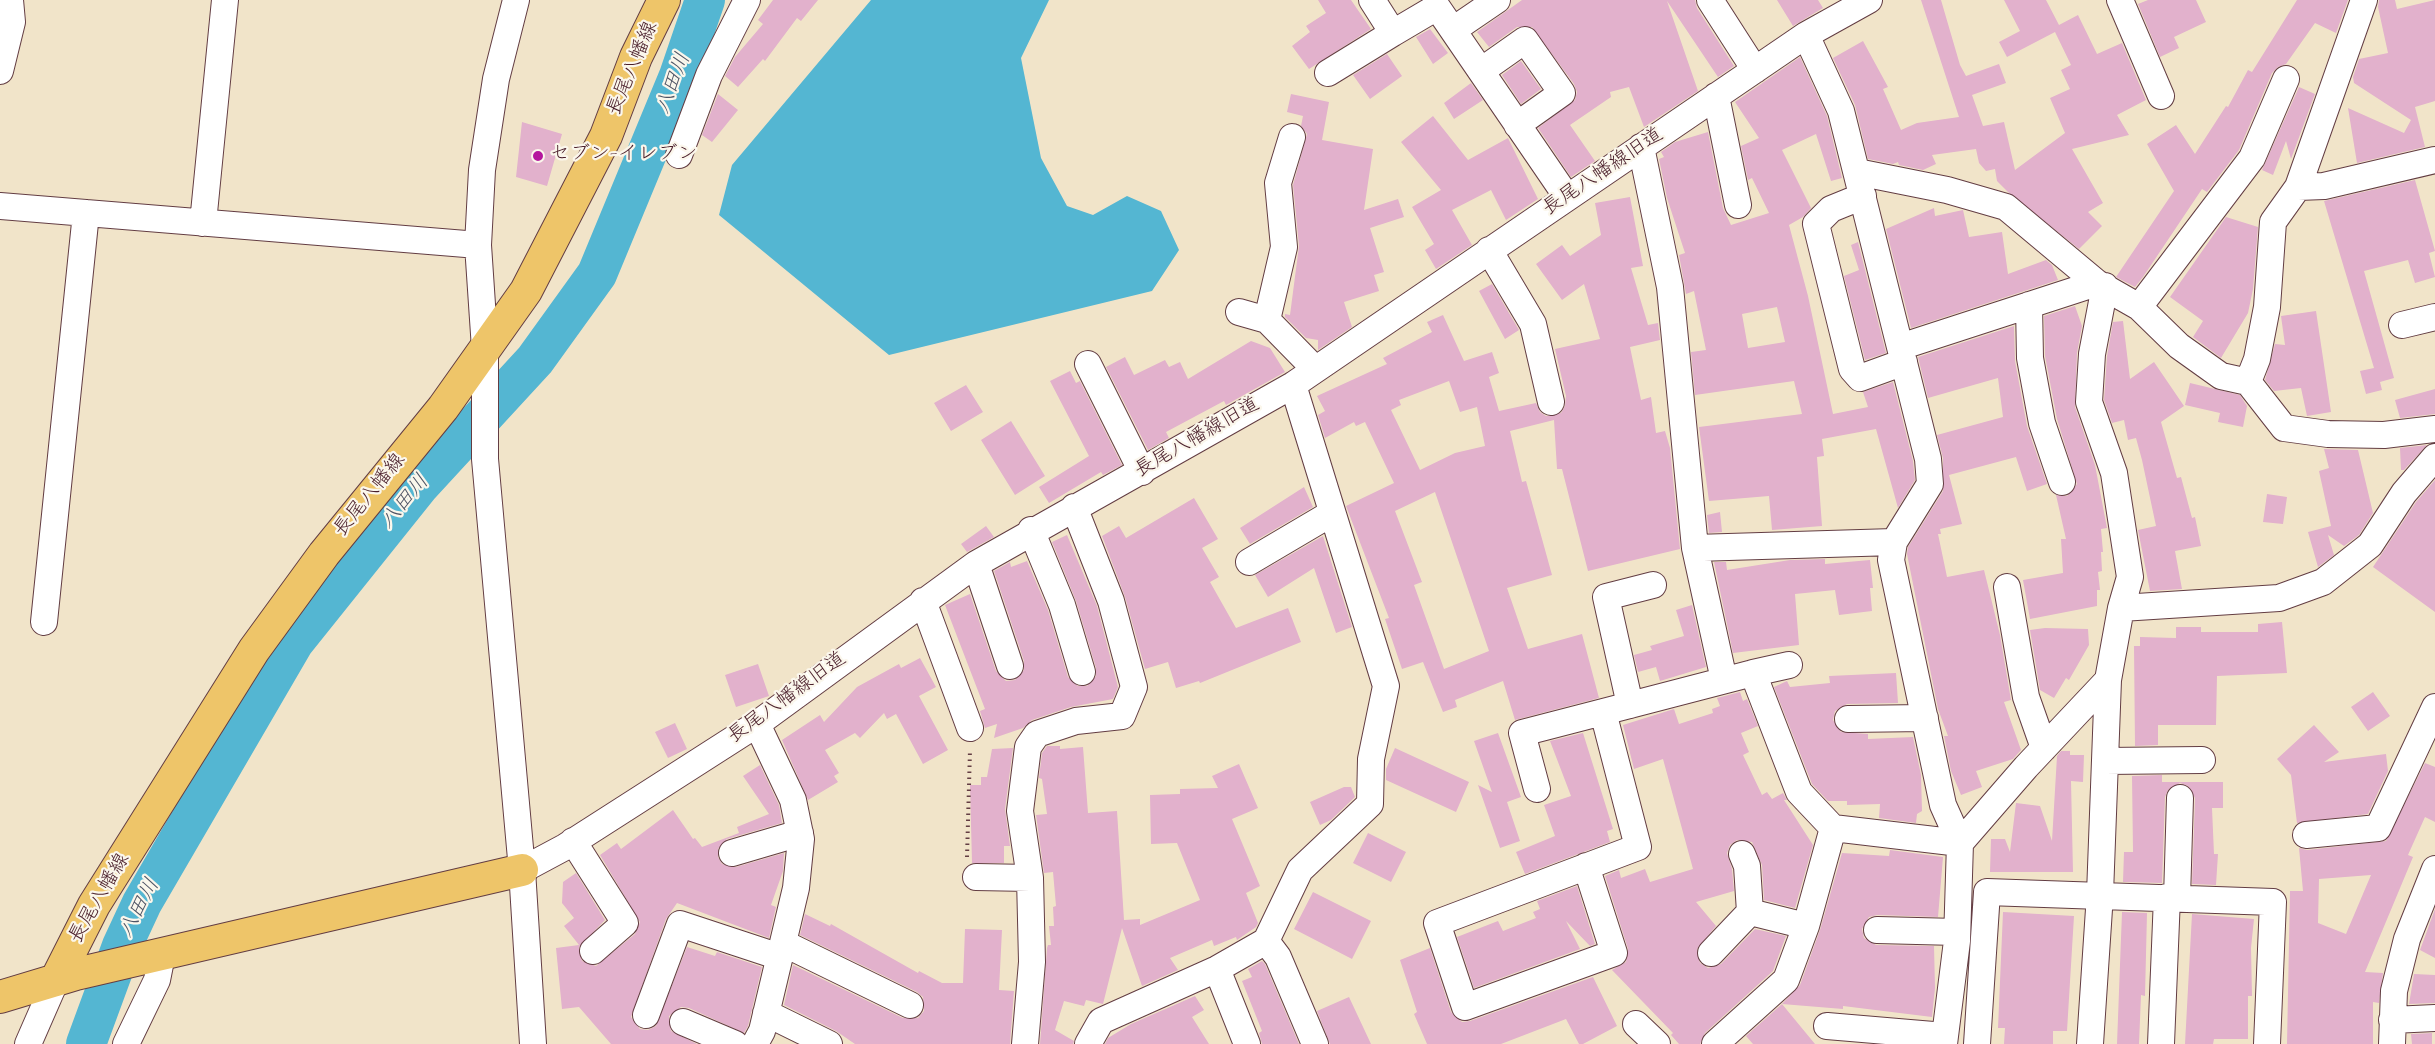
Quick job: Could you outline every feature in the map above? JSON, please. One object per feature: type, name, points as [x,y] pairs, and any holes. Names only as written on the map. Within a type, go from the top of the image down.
[{"type":"main road","name":"長尾八幡線","points":[[66,977],[94,905],[254,650],[324,554],[442,408],[526,291],[606,136],[636,57],[664,0]]},
{"type":"main road","name":"長尾八幡線","points":[[0,997],[66,977],[522,870]]},
{"type":"street","points":[[0,71],[12,22],[10,0]]},
{"type":"street","points":[[203,222],[225,0]]},
{"type":"street","points":[[516,0],[496,79],[482,170],[478,245],[484,349],[485,459],[522,870],[533,1044]]},
{"type":"street","points":[[679,155],[709,75],[747,0]]},
{"type":"street","points":[[1372,0],[1393,33]]},
{"type":"street","points":[[1453,30],[1497,0]]},
{"type":"street","points":[[1710,0],[1755,70]]},
{"type":"street","points":[[2120,0],[2161,96]]},
{"type":"street","points":[[2248,382],[2257,359],[2267,307],[2273,222],[2298,187],[2364,0]]},
{"type":"street","name":"長尾八幡線旧道","points":[[522,870],[573,841],[757,724],[976,564],[1032,530],[1142,472],[1293,385],[1806,35],[1866,1]]},
{"type":"street","points":[[1328,73],[1437,7],[1567,197]]},
{"type":"street","points":[[1806,35],[1840,111],[1928,459],[1930,484],[1894,542],[1891,560],[1943,805],[1960,843],[1957,932],[1945,1040],[1827,1026]]},
{"type":"street","points":[[1481,71],[1525,40],[1562,93],[1517,125]]},
{"type":"street","points":[[2139,307],[2252,158],[2286,79]]},
{"type":"street","points":[[1716,96],[1738,205]]},
{"type":"street","points":[[1267,320],[1284,247],[1278,183],[1293,137]]},
{"type":"street","points":[[1641,147],[1670,287],[1695,549],[1724,681]]},
{"type":"street","points":[[2298,187],[2324,186],[2435,160]]},
{"type":"street","points":[[2101,285],[2029,306],[1902,355],[1860,378],[1852,369],[1816,224],[1860,184],[1947,190],[2006,207],[2101,285],[2139,307],[2179,346],[2221,376],[2248,382],[2284,428],[2328,434],[2384,435],[2435,429]]},
{"type":"street","points":[[0,206],[478,245]]},
{"type":"street","points":[[44,622],[86,213]]},
{"type":"street","points":[[1489,250],[1533,324],[1551,402]]},
{"type":"street","points":[[2090,1044],[2100,894],[2108,680],[2121,608],[2130,577],[2114,472],[2089,402],[2092,354],[2101,285]]},
{"type":"street","points":[[2029,306],[2032,369],[2042,423],[2062,482]]},
{"type":"street","points":[[1239,312],[1267,320],[1315,369]]},
{"type":"street","points":[[2402,325],[2435,317]]},
{"type":"street","points":[[1088,364],[1142,472]]},
{"type":"street","points":[[1088,1044],[1101,1021],[1227,963],[1266,941],[1300,870],[1370,804],[1371,759],[1386,686],[1293,385]]},
{"type":"street","points":[[2121,608],[2278,598],[2323,582],[2370,545],[2404,493],[2435,456]]},
{"type":"street","points":[[1024,1044],[1032,962],[1030,878],[1020,811],[1028,747],[1037,734],[1077,721],[1122,716],[1134,687],[1111,601],[1074,507]]},
{"type":"street","points":[[1249,562],[1332,513]]},
{"type":"street","points":[[1032,530],[1062,605],[1082,672]]},
{"type":"street","points":[[1695,549],[1894,542]]},
{"type":"street","points":[[976,564],[1010,666]]},
{"type":"street","points":[[1630,705],[1606,597],[1653,585]]},
{"type":"street","points":[[2007,587],[2026,698],[2044,748]]},
{"type":"street","points":[[923,601],[970,728]]},
{"type":"street","points":[[1538,789],[1522,733],[1789,665]]},
{"type":"street","points":[[1753,673],[1799,792],[1833,828],[1960,843]]},
{"type":"street","points":[[1960,843],[2108,680]]},
{"type":"street","points":[[2306,835],[2378,828],[2435,707]]},
{"type":"street","points":[[1586,866],[1614,953],[1465,1007],[1437,923],[1586,866],[1638,847],[1603,712]]},
{"type":"street","points":[[1848,719],[1925,718]]},
{"type":"street","points":[[755,1044],[762,1031],[796,888],[800,833],[793,800],[757,724]]},
{"type":"street","points":[[2105,761],[2202,760]]},
{"type":"street","points":[[2161,1044],[2180,798]]},
{"type":"street","points":[[1715,1044],[1786,980],[1806,926],[1833,828]]},
{"type":"street","points":[[732,853],[800,833]]},
{"type":"street","points":[[573,841],[625,923],[593,951]]},
{"type":"street","points":[[1711,953],[1750,912],[1748,866],[1742,854]]},
{"type":"street","points":[[2435,869],[2407,939],[2394,992],[2392,1032],[2435,1018]]},
{"type":"street","points":[[976,878],[1030,878]]},
{"type":"street","points":[[1977,1044],[1987,892],[2100,894],[2273,902],[2267,1044]]},
{"type":"street","points":[[1750,912],[1806,926]]},
{"type":"street","points":[[646,1015],[680,924],[781,950],[910,1005]]},
{"type":"street","points":[[1877,930],[1957,932]]},
{"type":"street","points":[[1266,941],[1278,957],[1315,1044]]},
{"type":"street","points":[[126,1044],[157,980],[158,956]]},
{"type":"street","points":[[1227,963],[1247,1044]]},
{"type":"street","points":[[28,1044],[66,977]]},
{"type":"street","points":[[766,1013],[829,1044]]},
{"type":"street","points":[[682,1023],[735,1044]]},
{"type":"street","points":[[1636,1023],[1657,1044]]},
{"type":"path","points":[[970,728],[972,744],[969,753],[967,870],[976,878]]},
{"type":"water","points":[[871,0],[1049,0],[1021,58],[1041,158],[1067,206],[1093,215],[1127,196],[1161,211],[1179,250],[1152,291],[889,355],[719,215],[732,165]]},
{"type":"building","points":[[773,0],[818,0],[801,21],[797,18],[765,61],[763,59],[738,87],[725,76],[735,57],[763,24],[758,20]]},
{"type":"building","points":[[1318,0],[1351,0],[1371,29],[1309,69],[1292,46],[1310,32],[1306,26],[1326,13]]},
{"type":"building","points":[[1522,0],[1695,0],[1697,8],[1734,66],[1718,77],[1667,1],[1698,91],[1644,127],[1629,87],[1610,92],[1611,97],[1570,125],[1595,161],[1571,177],[1538,128],[1575,100],[1577,92],[1574,84],[1532,27],[1517,27],[1489,47],[1477,32]]},
{"type":"building","points":[[1777,0],[1818,0],[1823,8],[1793,26]]},
{"type":"building","points":[[1921,0],[1941,0],[1960,65],[1966,76],[1999,64],[2006,83],[1972,95],[1983,126],[2004,122],[2015,170],[2065,133],[2050,98],[2070,89],[2061,70],[2071,65],[2055,32],[2007,57],[1999,42],[2020,31],[2004,0],[2046,0],[2059,25],[2078,15],[2097,54],[2122,43],[2146,100],[2117,115],[2129,135],[2072,149],[2103,203],[2088,212],[2102,226],[2079,249],[2008,192],[1997,181],[1995,169],[1986,171],[1979,163],[1976,149],[1932,155],[1936,164],[1923,170],[1899,165],[1898,162],[1893,164],[1868,159],[1855,105],[1833,58],[1863,41],[1888,87],[1883,89],[1901,130],[1917,123],[1959,117]]},
{"type":"building","points":[[2148,0],[2196,0],[2206,22],[2174,37],[2179,48],[2160,57],[2138,4]]},
{"type":"building","points":[[2297,0],[2348,0],[2336,33],[2315,23],[2286,64],[2278,67],[2272,73],[2239,150],[2207,192],[2202,189],[2135,287],[2116,277],[2174,191],[2147,144],[2176,125],[2195,154],[2226,106],[2228,107],[2248,70],[2252,72]]},
{"type":"building","points":[[2379,0],[2395,0],[2397,9],[2435,0],[2435,101],[2415,107],[2425,147],[2357,163],[2348,108],[2404,133],[2411,120],[2354,83],[2353,77],[2359,59],[2388,53],[2378,7]]},
{"type":"building","points":[[1430,29],[1448,53],[1433,64],[1416,37]]},
{"type":"building","points":[[1387,54],[1402,76],[1370,99],[1353,75]]},
{"type":"building","points":[[1800,57],[1827,116],[1842,178],[1831,181],[1816,134],[1782,150],[1811,208],[1803,217],[1789,225],[1808,296],[1833,414],[1868,407],[1863,392],[1893,382],[1913,461],[1915,480],[1898,508],[1876,429],[1822,439],[1824,456],[1817,457],[1822,526],[1772,530],[1769,496],[1709,501],[1699,427],[1802,414],[1794,381],[1695,395],[1691,352],[1706,350],[1694,291],[1686,294],[1679,255],[1685,253],[1667,198],[1659,159],[1664,157],[1661,152],[1675,142],[1708,132],[1723,208],[1731,225],[1769,213],[1752,178],[1748,180],[1741,146],[1759,138],[1735,102]],"holes":[[[1777,307],[1785,342],[1748,348],[1742,314]]]},
{"type":"building","points":[[1521,61],[1541,89],[1521,104],[1502,75]]},
{"type":"building","points":[[1471,83],[1483,100],[1454,119],[1444,103]]},
{"type":"building","points":[[2299,87],[2315,94],[2291,159],[2286,141],[2273,175],[2262,170]]},
{"type":"building","points":[[718,94],[738,110],[712,142],[702,135]]},
{"type":"building","points":[[1291,94],[1329,102],[1322,140],[1373,149],[1364,210],[1398,199],[1404,217],[1370,228],[1384,272],[1374,275],[1379,291],[1344,302],[1352,327],[1318,350],[1318,340],[1306,338],[1285,317],[1285,314],[1290,315],[1299,246],[1293,185],[1307,134],[1301,126],[1303,116],[1287,112]]},
{"type":"building","points":[[1433,116],[1468,160],[1508,138],[1538,199],[1506,220],[1491,190],[1452,210],[1472,245],[1436,269],[1425,250],[1434,244],[1412,207],[1441,190],[1401,142]]},
{"type":"building","points":[[522,122],[562,134],[547,186],[516,177]]},
{"type":"building","points":[[2415,180],[2435,251],[2429,253],[2435,277],[2415,283],[2408,260],[2364,271],[2394,378],[2380,382],[2382,390],[2366,394],[2360,371],[2374,368],[2324,201]]},
{"type":"building","points":[[1630,197],[1643,266],[1631,268],[1648,325],[1658,323],[1660,340],[1630,347],[1641,400],[1651,397],[1656,433],[1665,431],[1670,448],[1680,549],[1588,571],[1562,469],[1557,469],[1554,420],[1510,431],[1522,482],[1526,481],[1552,575],[1507,588],[1528,649],[1582,634],[1599,698],[1515,720],[1503,681],[1455,700],[1457,707],[1443,712],[1423,662],[1402,669],[1385,619],[1389,618],[1346,506],[1394,483],[1365,422],[1356,426],[1354,422],[1325,438],[1318,415],[1325,411],[1317,396],[1387,364],[1383,358],[1432,332],[1427,322],[1443,315],[1464,361],[1492,352],[1499,373],[1489,377],[1499,411],[1536,403],[1540,412],[1546,416],[1561,413],[1565,406],[1566,396],[1555,349],[1600,339],[1584,284],[1562,300],[1536,264],[1562,245],[1570,256],[1601,235],[1595,203]],"holes":[[[1449,381],[1460,412],[1477,407],[1485,446],[1455,453],[1420,470],[1391,410],[1401,405],[1399,400]],[[1435,492],[1489,651],[1444,669],[1414,585],[1422,582],[1395,511]]]},
{"type":"building","points":[[1934,208],[1935,216],[1963,210],[1969,237],[2002,232],[2008,274],[2046,260],[2052,265],[2058,280],[1911,328],[1886,229]]},
{"type":"building","points":[[2226,217],[2258,227],[2253,289],[2248,313],[2221,358],[2193,337],[2203,321],[2170,297]]},
{"type":"building","points":[[1858,242],[1886,353],[1865,360],[1844,276],[1859,270],[1851,245]]},
{"type":"building","points":[[1492,284],[1519,330],[1505,339],[1479,291]]},
{"type":"building","points":[[2075,306],[2082,326],[2077,353],[2075,407],[2095,465],[2107,528],[2101,529],[2103,552],[2101,552],[2102,571],[2098,572],[2100,590],[2097,590],[2097,606],[2030,619],[2023,580],[2063,573],[2061,539],[2066,539],[2056,495],[2067,496],[2077,484],[2057,419],[2045,356],[2044,316]]},
{"type":"building","points":[[2316,311],[2331,412],[2307,416],[2301,388],[2274,391],[2265,380],[2275,344],[2285,345],[2281,316]]},
{"type":"building","points":[[2123,321],[2130,379],[2154,362],[2184,406],[2161,422],[2177,478],[2181,477],[2192,518],[2195,517],[2201,546],[2175,551],[2182,589],[2150,591],[2138,530],[2156,526],[2142,460],[2136,438],[2128,440],[2124,420],[2112,423],[2104,400],[2107,356],[2113,322]]},
{"type":"building","points":[[2014,326],[2015,361],[2027,426],[2047,484],[2027,491],[2016,457],[1949,475],[1962,524],[1940,529],[1941,534],[1938,534],[1947,577],[1984,570],[2000,635],[2011,700],[2004,702],[2021,750],[2013,759],[1976,771],[1982,787],[1961,795],[1951,771],[1944,736],[1948,736],[1938,709],[1907,554],[1908,547],[1943,491],[1943,458],[1937,435],[2003,417],[1998,378],[1928,398],[1918,357]]},
{"type":"building","points":[[1251,341],[1270,348],[1285,372],[1226,405],[1224,401],[1166,432],[1169,438],[1148,450],[1106,367],[1125,357],[1134,375],[1165,360],[1169,367],[1180,362],[1188,379]]},
{"type":"building","points":[[1070,371],[1076,383],[1080,381],[1122,465],[1103,475],[1101,472],[1049,503],[1039,487],[1089,456],[1050,381]]},
{"type":"building","points":[[2190,383],[2240,395],[2247,406],[2243,427],[2218,422],[2220,413],[2185,405]]},
{"type":"building","points":[[966,385],[983,412],[951,431],[934,403]]},
{"type":"building","points":[[2435,389],[2435,414],[2400,418],[2395,400]]},
{"type":"building","points":[[1011,421],[1045,476],[1015,495],[981,440]]},
{"type":"building","points":[[2427,445],[2404,470],[2401,470],[2400,448]]},
{"type":"building","points":[[2324,449],[2358,450],[2373,513],[2359,535],[2344,546],[2328,535],[2334,555],[2318,567],[2308,532],[2331,526],[2319,471],[2329,468]]},
{"type":"building","points":[[2435,480],[2435,612],[2373,567],[2416,502]]},
{"type":"building","points":[[1304,487],[1313,507],[1250,544],[1240,528]]},
{"type":"building","points":[[2267,494],[2287,497],[2283,524],[2263,522]]},
{"type":"building","points":[[1194,498],[1218,539],[1202,548],[1219,577],[1210,582],[1236,628],[1288,608],[1301,642],[1200,683],[1199,681],[1176,688],[1168,662],[1145,669],[1125,597],[1102,536],[1119,526],[1126,538]]},
{"type":"building","points":[[1720,512],[1722,532],[1709,533],[1707,515]]},
{"type":"building","points":[[986,526],[994,537],[967,552],[961,544]]},
{"type":"building","points":[[1067,535],[1097,606],[1118,687],[1113,699],[1071,707],[1032,720],[1023,728],[994,738],[997,724],[985,728],[980,711],[985,709],[945,605],[970,594],[996,671],[1006,681],[1015,680],[1024,670],[1024,661],[994,571],[1010,562],[1011,567],[1027,561],[1048,610],[1068,677],[1078,686],[1087,686],[1096,676],[1096,668],[1076,601],[1052,542]]},
{"type":"building","points":[[1323,536],[1352,627],[1336,633],[1314,568],[1268,597],[1255,575]]},
{"type":"building","points":[[1825,559],[1825,564],[1870,560],[1873,588],[1870,588],[1872,611],[1839,615],[1835,590],[1795,594],[1799,645],[1733,653],[1714,562],[1726,562],[1727,570],[1790,560]]},
{"type":"building","points":[[1692,605],[1706,667],[1660,681],[1656,667],[1638,672],[1634,655],[1652,650],[1650,646],[1684,636],[1676,610]]},
{"type":"building","points":[[2282,622],[2287,673],[2217,676],[2216,725],[2158,725],[2158,745],[2135,746],[2134,646],[2140,646],[2140,637],[2176,638],[2176,627],[2201,627],[2201,632],[2258,632],[2258,624]]},
{"type":"building","points":[[2088,629],[2089,645],[2069,680],[2066,678],[2054,698],[2040,690],[2030,630]]},
{"type":"building","points":[[920,658],[936,687],[919,696],[948,750],[923,764],[896,714],[887,719],[884,713],[860,738],[855,733],[825,750],[839,773],[834,776],[838,782],[808,800],[782,740],[820,715],[824,722],[857,687],[899,664],[901,668]]},
{"type":"building","points":[[758,664],[769,696],[736,707],[725,675]]},
{"type":"building","points":[[1896,673],[1898,703],[1847,704],[1835,711],[1833,720],[1841,732],[1868,734],[1868,739],[1913,737],[1921,775],[1922,811],[1917,814],[1916,823],[1879,818],[1880,804],[1847,805],[1847,801],[1828,801],[1812,784],[1774,687],[1787,681],[1790,687],[1830,683],[1829,676]]},
{"type":"building","points":[[1740,692],[1743,701],[1747,699],[1758,726],[1741,733],[1749,752],[1743,755],[1762,795],[1767,792],[1772,799],[1783,793],[1787,800],[1784,800],[1813,845],[1795,908],[1764,900],[1762,865],[1752,842],[1737,840],[1730,845],[1727,853],[1732,869],[1734,891],[1696,902],[1716,926],[1697,949],[1700,963],[1708,968],[1721,964],[1755,929],[1786,936],[1773,971],[1705,1033],[1700,1044],[1679,1044],[1671,1035],[1673,1033],[1612,970],[1626,962],[1628,949],[1605,876],[1619,870],[1621,878],[1645,869],[1650,882],[1693,869],[1663,759],[1634,769],[1623,725],[1674,709],[1679,724],[1713,713],[1712,709],[1720,706],[1717,698]]},
{"type":"building","points":[[2373,692],[2390,716],[2368,731],[2351,707]]},
{"type":"building","points":[[675,723],[687,749],[668,758],[655,732]]},
{"type":"building","points":[[2314,725],[2339,752],[2324,762],[2386,754],[2388,771],[2368,814],[2297,823],[2291,775],[2277,759]]},
{"type":"building","points":[[1498,733],[1521,797],[1507,802],[1520,841],[1500,848],[1478,785],[1492,792],[1474,741]]},
{"type":"building","points":[[1583,733],[1613,829],[1607,831],[1610,842],[1525,874],[1516,852],[1555,836],[1544,805],[1571,796],[1550,741]]},
{"type":"building","points":[[1047,746],[1060,746],[1060,749],[1083,747],[1088,813],[1117,811],[1124,920],[1140,919],[1140,925],[1200,900],[1177,843],[1151,844],[1150,795],[1180,794],[1180,789],[1218,788],[1212,776],[1239,764],[1258,808],[1232,819],[1260,886],[1246,893],[1258,923],[1256,927],[1237,940],[1236,937],[1214,946],[1212,940],[1170,958],[1178,970],[1142,986],[1122,928],[1103,1004],[1086,1000],[1084,1006],[1064,1001],[1055,1030],[1074,1041],[1073,1044],[1040,1044],[1047,948],[1051,945],[1049,926],[1054,926],[1053,907],[1056,906],[1053,872],[1044,873],[1036,815],[1047,814],[1042,779],[1039,778],[1042,753]]},
{"type":"building","points":[[1013,748],[1005,809],[1010,846],[1004,846],[1004,863],[972,863],[970,785],[981,785],[981,777],[987,777],[992,749]]},
{"type":"building","points":[[1395,748],[1469,782],[1456,812],[1386,780],[1386,769]]},
{"type":"building","points":[[2061,751],[2070,751],[2070,755],[2084,755],[2083,782],[2071,781],[2073,872],[1990,872],[1991,839],[2005,839],[2010,852],[2016,803],[2040,806],[2052,841],[2057,756]]},
{"type":"building","points":[[2425,763],[2435,767],[2435,822],[2425,817],[2408,855],[2413,857],[2365,972],[2383,973],[2379,1003],[2373,1002],[2373,1044],[2287,1044],[2290,891],[2303,891],[2299,848],[2307,850],[2386,841]],"holes":[[[2371,875],[2346,934],[2318,923],[2319,879]]]},
{"type":"building","points":[[760,765],[779,805],[782,823],[727,839],[718,849],[718,857],[722,864],[736,867],[784,853],[783,871],[771,905],[776,907],[769,938],[677,903],[666,919],[631,1017],[640,1029],[648,1030],[656,1026],[687,947],[715,956],[717,952],[762,967],[748,1026],[744,1033],[689,1008],[681,1007],[669,1016],[671,1031],[697,1044],[611,1044],[579,1007],[562,1009],[556,948],[579,945],[564,926],[574,918],[562,903],[563,882],[576,873],[605,920],[579,947],[582,961],[596,966],[635,934],[640,922],[600,855],[617,843],[621,849],[673,810],[693,839],[695,838],[702,847],[739,833],[737,827],[769,814],[743,776]]},
{"type":"building","points":[[2162,775],[2162,782],[2223,782],[2223,808],[2212,808],[2214,854],[2218,854],[2216,885],[2192,884],[2195,798],[2188,786],[2180,783],[2168,790],[2165,797],[2162,883],[2123,882],[2124,852],[2133,852],[2132,776]]},
{"type":"building","points":[[1344,787],[1351,787],[1355,797],[1331,820],[1320,825],[1310,802]]},
{"type":"building","points":[[1368,833],[1406,852],[1391,882],[1353,863]]},
{"type":"building","points":[[1890,850],[1943,857],[1938,917],[1877,915],[1869,917],[1862,929],[1864,938],[1876,945],[1934,946],[1935,988],[1932,1017],[1843,1006],[1843,1009],[1782,1004],[1800,985],[1820,930],[1842,853],[1889,856]]},
{"type":"building","points":[[1577,886],[1595,944],[1590,946],[1566,921],[1580,949],[1474,988],[1457,937],[1498,921],[1503,931],[1536,918],[1533,912],[1540,909],[1537,901]]},
{"type":"building","points":[[1313,892],[1371,921],[1352,959],[1294,929]]},
{"type":"building","points":[[2435,909],[2435,958],[2420,950]]},
{"type":"building","points":[[2003,912],[2074,916],[2067,1031],[2053,1031],[2053,1044],[2004,1044],[2005,1028],[1998,1028]]},
{"type":"building","points":[[2122,912],[2147,913],[2145,996],[2141,995],[2139,1044],[2117,1044]]},
{"type":"building","points":[[805,914],[830,926],[831,924],[918,973],[919,971],[942,983],[963,983],[965,929],[1002,930],[999,990],[1014,991],[1010,1044],[855,1044],[836,1031],[784,1005],[793,965],[903,1018],[918,1018],[924,1011],[923,997],[917,992],[800,935]]},
{"type":"building","points":[[2192,914],[2254,919],[2251,948],[2252,996],[2248,996],[2248,1039],[2214,1039],[2213,1044],[2185,1044]]},
{"type":"building","points":[[1430,948],[1451,1012],[1462,1022],[1593,977],[1617,1026],[1583,1044],[1579,1044],[1566,1019],[1501,1044],[1427,1044],[1414,1014],[1417,1012],[1400,960]]},
{"type":"building","points":[[1262,961],[1299,1044],[1262,1044],[1259,1033],[1262,1031],[1242,981],[1252,977],[1248,969]]},
{"type":"building","points":[[2414,974],[2435,975],[2435,1003],[2409,1004]]},
{"type":"building","points":[[1195,996],[1204,1010],[1192,1017],[1209,1044],[1105,1044],[1108,1038],[1131,1024]]},
{"type":"building","points":[[1349,997],[1371,1044],[1330,1044],[1317,1011]]},
{"type":"building","points":[[1782,1004],[1815,1044],[1753,1044],[1746,1036]]},
{"type":"building","points":[[2432,1033],[2432,1044],[2412,1044],[2411,1034]]},
{"type":"waterway","name":"八田川","points":[[86,1044],[122,946],[142,903],[294,642],[419,486],[535,360],[597,274],[679,76],[705,0]]},
{"type":"place","name":"セブン-イレブン","points":[[538,156]]}]
